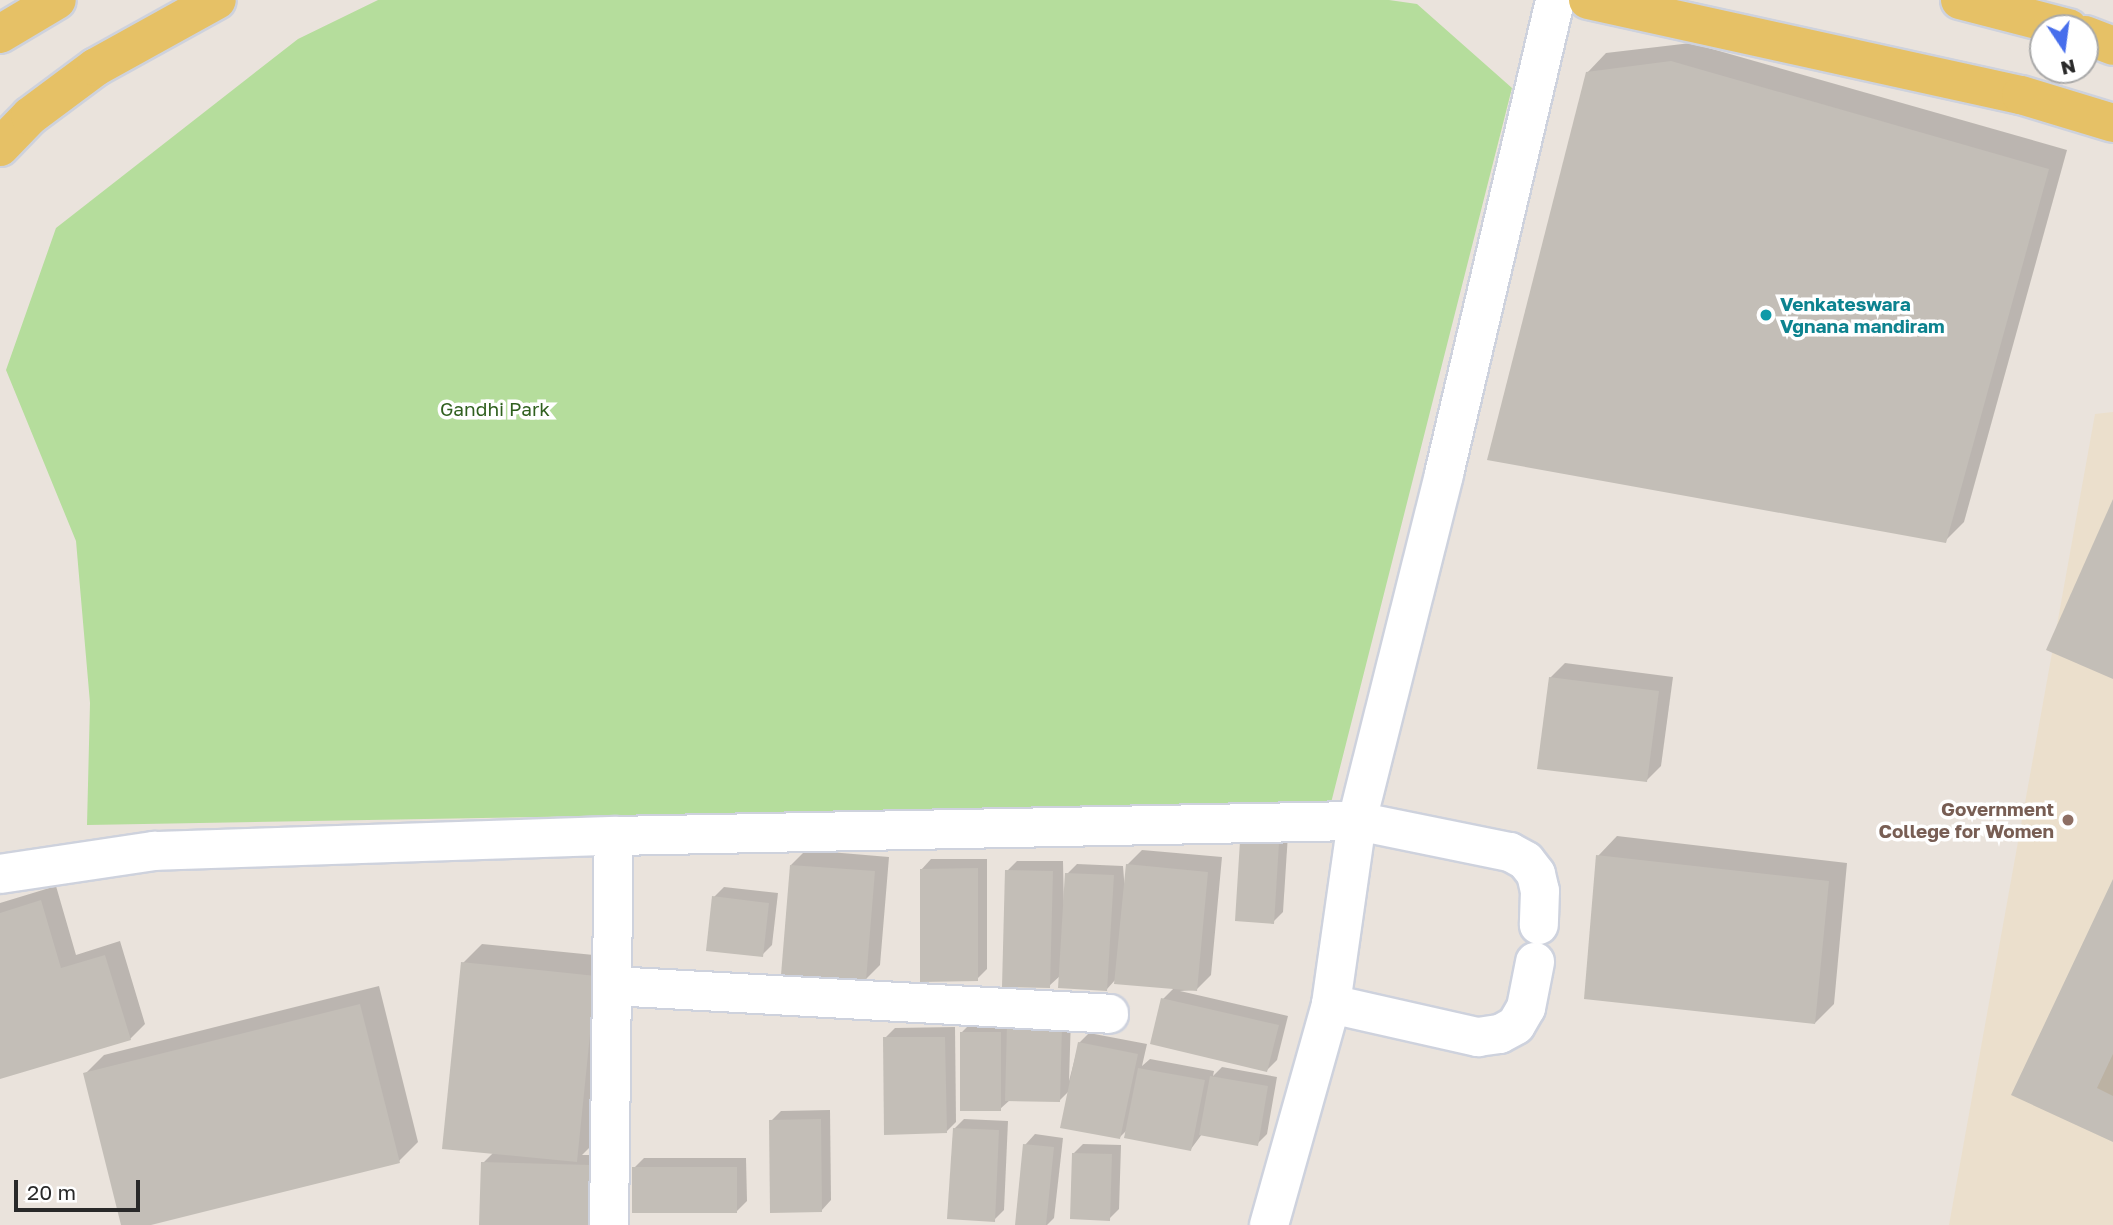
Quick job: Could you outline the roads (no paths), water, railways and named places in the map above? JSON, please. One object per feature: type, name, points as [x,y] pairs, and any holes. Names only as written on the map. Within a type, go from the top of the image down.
[{"type":"main road","points":[[0,34],[57,0]]},
{"type":"main road","points":[[0,147],[30,116],[96,66],[217,0]]},
{"type":"main road","points":[[1588,0],[2021,95],[2113,123]]},
{"type":"main road","points":[[1960,0],[2029,18]]},
{"type":"street","points":[[1269,1225],[1331,1004],[1357,821],[1444,474],[1555,0]]},
{"type":"street","points":[[0,874],[154,851],[614,836],[1357,821],[1510,852],[1526,861],[1536,874],[1540,891],[1537,944],[1526,1008],[1516,1025],[1500,1034],[1478,1037],[1331,1004]]},
{"type":"street","points":[[609,1225],[614,836]]},
{"type":"street","points":[[612,986],[1109,1014]]},
{"type":"place","name":"Venkateswara Vgnana mandiram","points":[[1766,315]]},
{"type":"place","name":"Government College for Women","points":[[2068,820]]},
{"type":"park label","name":"Gandhi Park","points":[[495,409]]}]
